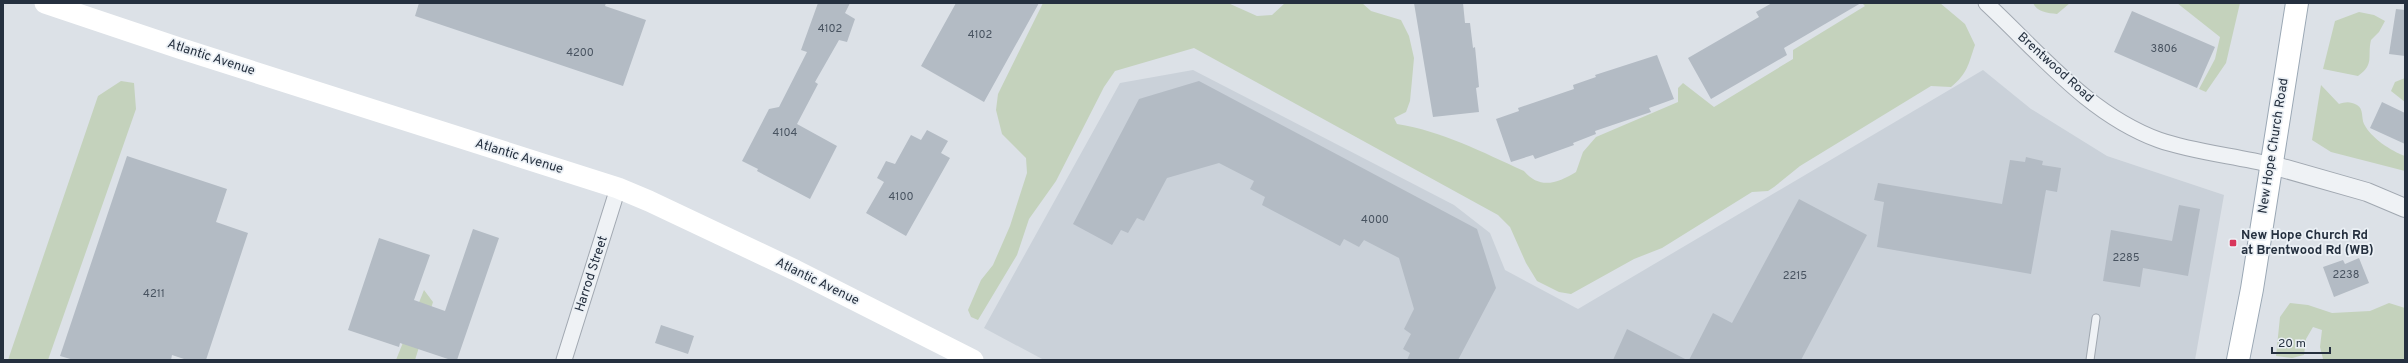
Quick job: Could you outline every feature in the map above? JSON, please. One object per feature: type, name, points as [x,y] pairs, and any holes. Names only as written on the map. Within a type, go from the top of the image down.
[{"type":"main road","name":"Atlantic Avenue","points":[[46,3],[497,151],[618,188],[649,201],[788,267],[973,360]]},
{"type":"main road","name":"New Hope Church Road","points":[[2238,360],[2272,165],[2298,3]]},
{"type":"street","name":"Brentwood Road","points":[[1986,3],[2073,88],[2107,113],[2126,124],[2159,140],[2272,165],[2367,192],[2405,208]]},
{"type":"street","name":"Harrod Street","points":[[564,360],[618,188]]},
{"type":"lane","points":[[2090,360],[2096,318]]},
{"type":"shaded area","points":[[1193,70],[1454,205],[1490,233],[1505,270],[1578,309],[1983,70],[2031,109],[2107,156],[2224,195],[2195,360],[1044,360],[984,328],[1120,83]]},
{"type":"green space","points":[[1043,3],[1228,3],[1257,16],[1272,15],[1285,3],[1362,3],[1371,11],[1401,20],[1409,36],[1414,58],[1410,101],[1406,112],[1394,118],[1397,124],[1414,127],[1462,143],[1524,171],[1536,181],[1543,183],[1556,182],[1576,172],[1583,152],[1596,137],[1678,102],[1678,88],[1683,83],[1714,107],[1793,59],[1793,50],[1865,6],[1862,3],[1940,3],[1965,24],[1975,45],[1964,73],[1951,87],[1931,86],[1800,166],[1768,191],[1752,192],[1662,248],[1634,259],[1571,294],[1559,292],[1537,281],[1526,263],[1510,227],[1498,215],[1194,48],[1115,71],[1104,87],[1056,181],[1029,219],[1017,255],[978,320],[971,317],[968,310],[981,280],[993,265],[1010,226],[1027,173],[1026,158],[1002,134],[996,110],[998,94]]},
{"type":"green space","points":[[2033,3],[2070,3],[2057,14],[2040,10]]},
{"type":"green space","points":[[2177,3],[2240,3],[2226,63],[2206,92],[2199,89],[2215,59],[2220,37]]},
{"type":"green space","points":[[2359,12],[2374,15],[2385,21],[2379,32],[2371,40],[2369,64],[2367,68],[2358,76],[2323,69],[2335,21]]},
{"type":"green space","points":[[2405,78],[2405,102],[2391,91],[2395,82]]},
{"type":"green space","points":[[121,81],[134,83],[136,109],[48,360],[8,360],[98,96]]},
{"type":"green space","points":[[2321,85],[2339,104],[2350,102],[2361,109],[2363,122],[2371,134],[2394,151],[2405,156],[2405,171],[2331,152],[2312,140]]},
{"type":"green space","points":[[424,290],[433,302],[415,360],[396,360]]},
{"type":"green space","points":[[2290,303],[2308,305],[2332,313],[2370,311],[2389,303],[2405,308],[2405,360],[2323,359],[2320,347],[2322,330],[2313,327],[2306,339],[2304,355],[2292,358],[2276,356],[2280,317]]},
{"type":"building","points":[[419,3],[606,3],[605,6],[646,20],[623,86],[415,16]]},
{"type":"building","points":[[818,3],[850,3],[845,13],[855,19],[847,42],[839,40],[815,82],[818,84],[797,124],[837,146],[810,199],[757,171],[758,169],[742,161],[769,109],[779,107],[807,52],[801,50]]},
{"type":"building","points":[[956,3],[1039,3],[984,102],[921,66]]},
{"type":"building","points":[[1414,3],[1463,3],[1465,23],[1470,23],[1473,48],[1475,47],[1479,87],[1476,88],[1479,112],[1433,117]]},
{"type":"building","points":[[1772,3],[1861,3],[1784,48],[1787,55],[1711,99],[1688,58],[1759,17],[1756,12]]},
{"type":"building","points":[[2396,9],[2405,10],[2405,56],[2389,54]]},
{"type":"building","points":[[2132,11],[2215,47],[2197,88],[2114,52]]},
{"type":"building","points":[[1657,55],[1674,99],[1649,108],[1651,112],[1595,131],[1596,134],[1573,143],[1574,145],[1535,159],[1533,155],[1511,162],[1496,119],[1519,111],[1518,108],[1574,89],[1573,85],[1596,77],[1595,75]]},
{"type":"building","points":[[1199,81],[1477,229],[1496,288],[1458,360],[1407,360],[1410,353],[1403,349],[1411,334],[1404,329],[1414,309],[1399,258],[1364,240],[1359,247],[1344,239],[1340,246],[1262,205],[1265,197],[1250,189],[1254,181],[1219,163],[1167,178],[1144,221],[1137,218],[1128,233],[1121,230],[1112,245],[1073,224],[1139,99]]},
{"type":"building","points":[[2382,102],[2405,113],[2405,144],[2370,128]]},
{"type":"building","points":[[927,130],[948,141],[941,153],[950,158],[906,236],[866,213],[884,182],[877,178],[886,161],[895,164],[911,135],[921,140]]},
{"type":"building","points":[[127,156],[227,189],[216,222],[248,233],[206,360],[187,360],[172,355],[171,360],[74,360],[60,356]]},
{"type":"building","points":[[2026,157],[2043,161],[2042,165],[2061,168],[2057,192],[2046,190],[2031,274],[1877,247],[1884,202],[1874,200],[1878,183],[2002,204],[2010,160],[2025,162]]},
{"type":"building","points":[[1799,199],[1867,235],[1801,360],[1689,360],[1713,313],[1732,323]]},
{"type":"building","points":[[2179,205],[2200,209],[2188,276],[2143,268],[2140,287],[2103,281],[2111,230],[2172,241]]},
{"type":"building","points":[[473,229],[499,238],[457,360],[451,360],[400,343],[399,347],[348,330],[379,238],[430,255],[414,300],[445,311]]},
{"type":"building","points":[[2359,258],[2369,283],[2334,297],[2323,267],[2343,260],[2345,264]]},
{"type":"building","points":[[661,325],[694,336],[688,354],[655,343]]},
{"type":"building","points":[[1627,329],[1687,360],[1613,360]]},
{"type":"place","name":"New Hope Church Rd at Brentwood Rd (WB)","points":[[2233,243]]}]
